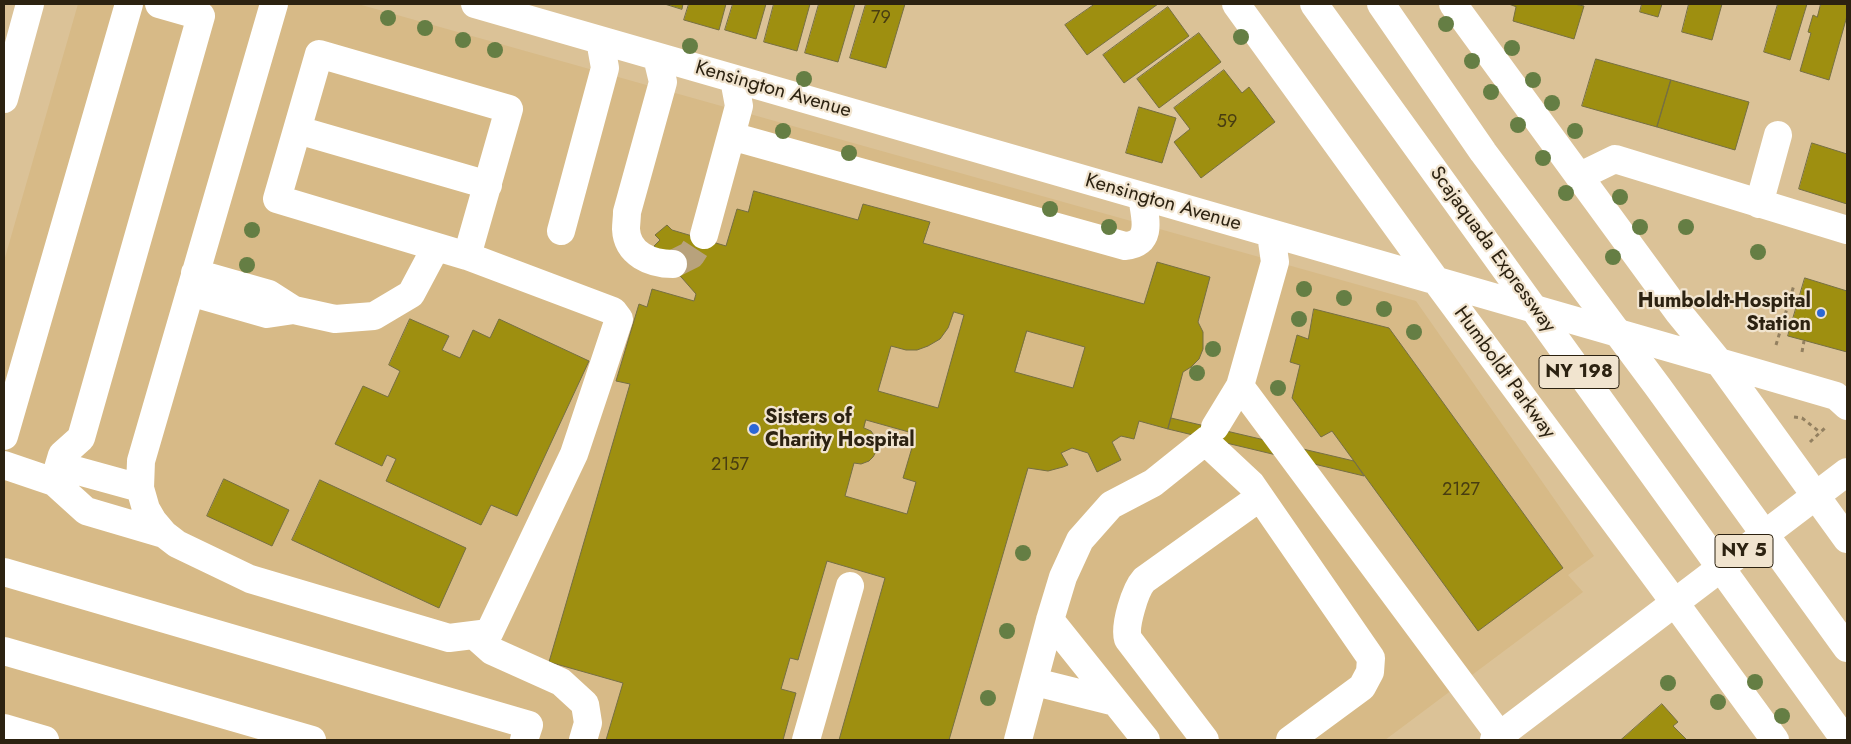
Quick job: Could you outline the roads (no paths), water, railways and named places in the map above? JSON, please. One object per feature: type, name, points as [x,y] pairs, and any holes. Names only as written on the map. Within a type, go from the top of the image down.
[{"type":"main road","points":[[4,99],[30,4]]},
{"type":"main road","points":[[4,436],[130,4]]},
{"type":"main road","points":[[54,482],[62,455],[81,438],[201,16],[158,4]]},
{"type":"main road","points":[[164,534],[143,498],[139,473],[141,461],[274,4]]},
{"type":"main road","name":"Kensington Avenue","points":[[475,4],[1836,396],[1847,406]]},
{"type":"main road","name":"Humboldt Parkway","points":[[1236,4],[1436,282],[1683,597],[1775,740]]},
{"type":"main road","name":"Scajaquada Expressway","points":[[1314,4],[1845,740]]},
{"type":"main road","name":"NY 198","points":[[1381,4],[1483,152],[1658,387],[1847,648]]},
{"type":"main road","points":[[1453,4],[1679,313],[1719,362],[1806,504],[1847,539]]},
{"type":"main road","points":[[561,230],[605,68],[600,40]]},
{"type":"main road","points":[[4,465],[54,482],[86,511],[164,534],[177,544],[250,579],[449,638],[489,633],[574,454],[620,318],[614,311],[467,256],[278,199],[319,54],[509,109],[467,256]]},
{"type":"main road","points":[[657,56],[663,82],[627,212],[626,230],[631,246],[641,257],[658,264],[673,264]]},
{"type":"main road","points":[[704,235],[739,106],[734,79]]},
{"type":"main road","points":[[298,130],[488,185]]},
{"type":"main road","points":[[731,136],[1126,246],[1134,245],[1141,241],[1147,225],[1142,197]]},
{"type":"main road","points":[[1759,204],[1778,136]]},
{"type":"main road","points":[[1580,176],[1615,159],[1847,230]]},
{"type":"main road","points":[[1018,740],[1063,577],[1080,540],[1111,505],[1153,483],[1210,436],[1240,386],[1275,262],[1271,234]]},
{"type":"main road","points":[[192,283],[269,294],[294,310],[335,319],[374,316],[411,294],[436,247]]},
{"type":"main road","points":[[1240,386],[1497,738]]},
{"type":"main road","points":[[1210,436],[1251,484],[1371,658],[1370,672],[1362,687],[1290,740]]},
{"type":"main road","points":[[54,482],[71,469],[143,498]]},
{"type":"main road","name":"NY 5","points":[[1497,738],[1847,472]]},
{"type":"main road","points":[[1205,740],[1128,639],[1126,629],[1138,590],[1144,580],[1260,497]]},
{"type":"main road","points":[[4,572],[529,725],[524,740]]},
{"type":"main road","points":[[806,740],[850,586]]},
{"type":"main road","points":[[1050,620],[1106,695],[1146,740]]},
{"type":"main road","points":[[474,635],[492,651],[561,682],[585,704],[588,723],[584,740]]},
{"type":"main road","points":[[4,651],[312,740]]},
{"type":"main road","points":[[1034,682],[1106,695]]},
{"type":"main road","points":[[1106,695],[1098,707],[1123,740]]},
{"type":"main road","points":[[4,728],[45,740]]},
{"type":"tunnel","points":[[673,264],[691,255],[704,235]]},
{"type":"place","name":"Humboldt-Hospital Station","points":[[1821,313]]},
{"type":"place","name":"Sisters of Charity Hospital","points":[[754,429]]}]
